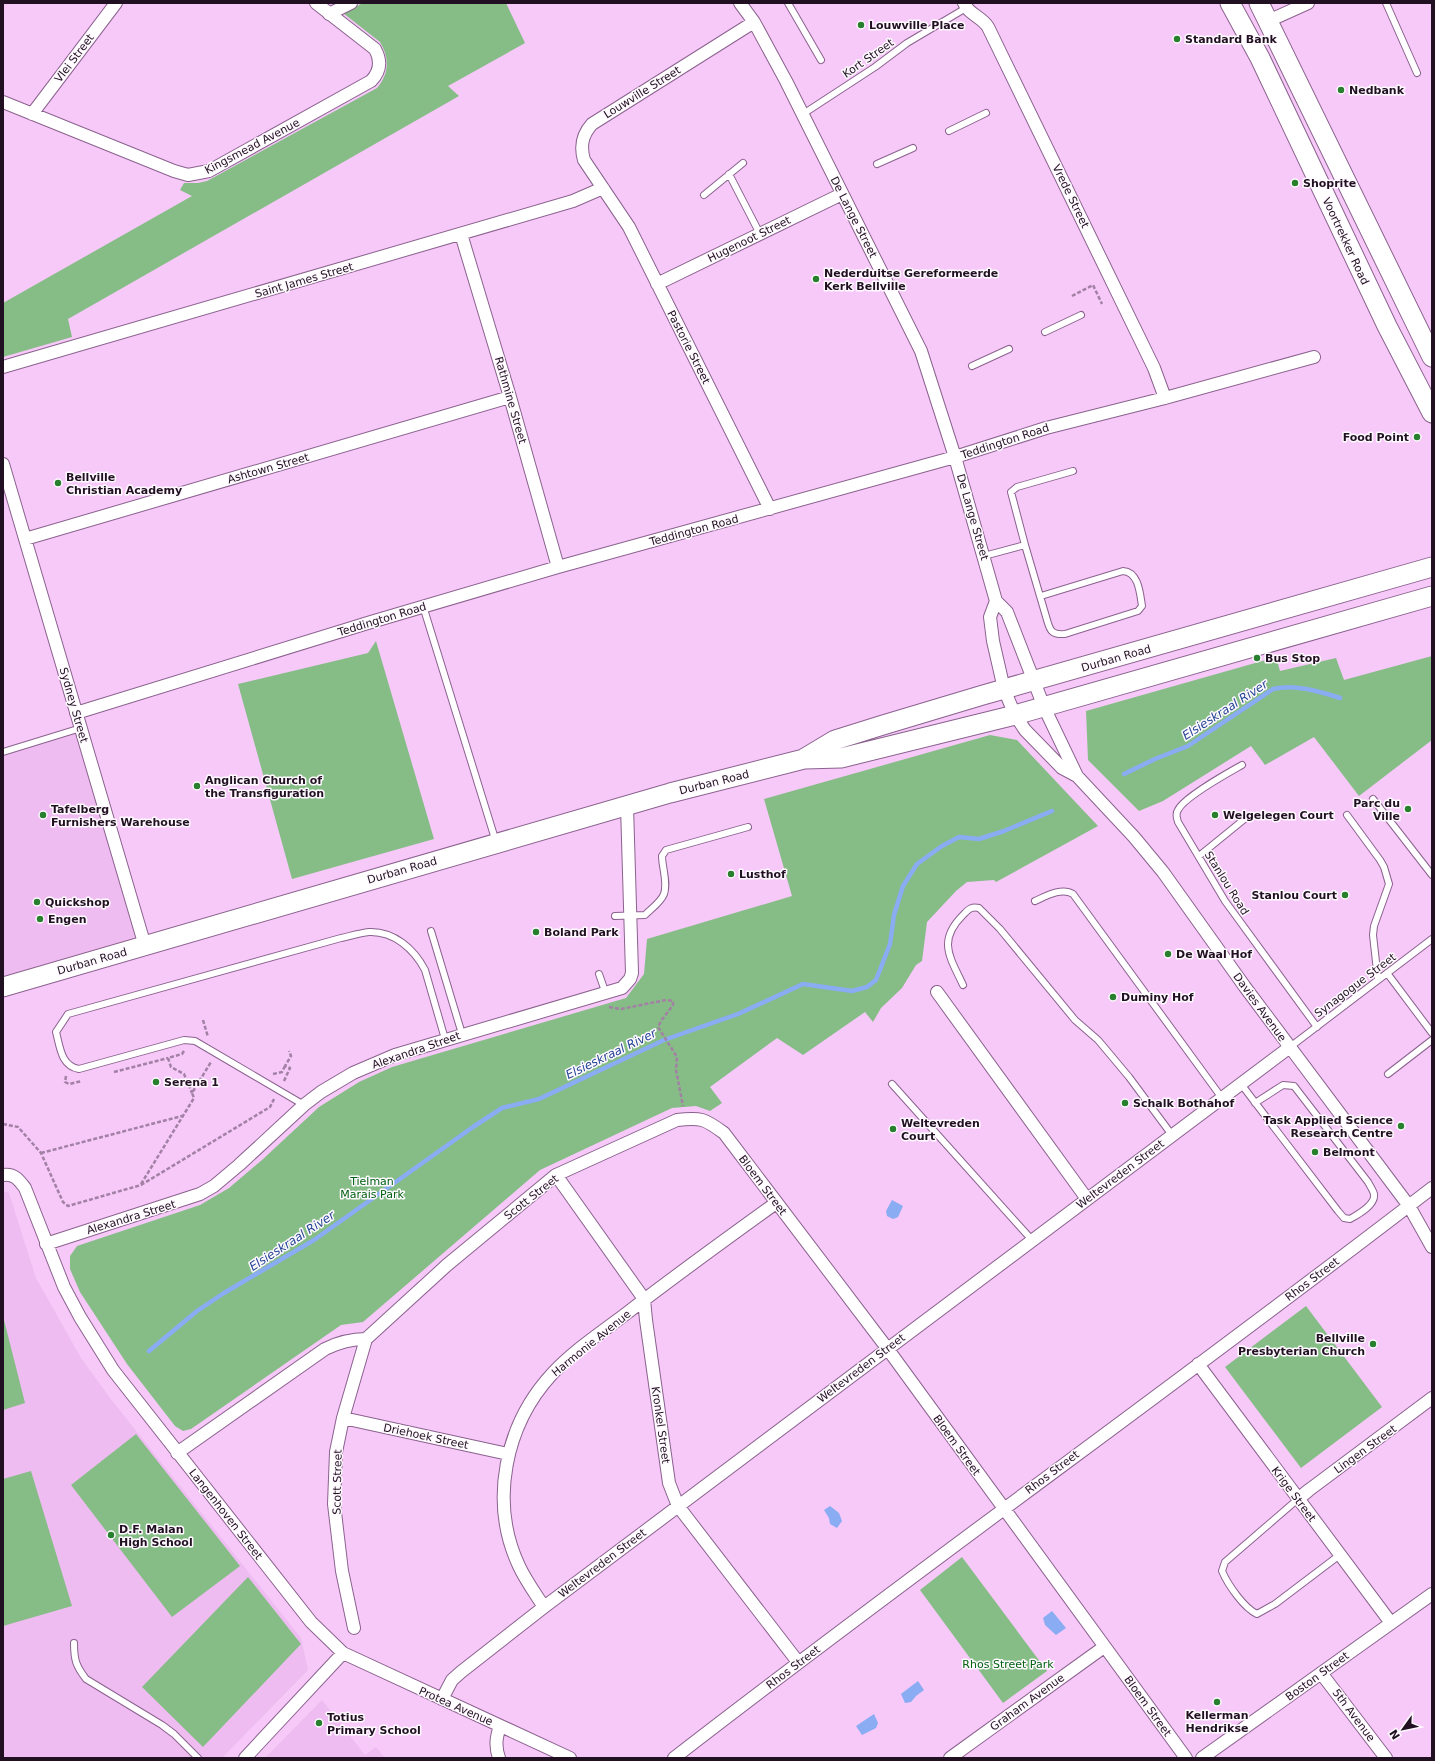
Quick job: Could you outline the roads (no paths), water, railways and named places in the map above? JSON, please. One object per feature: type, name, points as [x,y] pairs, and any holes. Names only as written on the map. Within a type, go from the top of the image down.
[{"type":"main road","name":"Voortrekker Road","points":[[1230,3],[1260,58],[1387,326],[1432,413]]},
{"type":"main road","points":[[1259,3],[1432,357]]},
{"type":"main road","name":"Durban Road","points":[[804,759],[835,740],[1004,689],[1432,567]]},
{"type":"main road","name":"Durban Road","points":[[3,987],[627,806],[804,759],[841,758],[1014,715],[1432,596]]},
{"type":"street","name":"Vlei Street","points":[[32,114],[116,3]]},
{"type":"street","points":[[316,3],[329,14],[351,3]]},
{"type":"street","name":"De Lange Street","points":[[740,3],[754,22],[803,114],[922,351],[955,457],[996,601],[1007,612],[1044,707]]},
{"type":"street","points":[[1268,21],[1308,3]]},
{"type":"street","name":"Vrede Street","points":[[965,5],[984,21],[988,27],[1154,368],[1165,398]]},
{"type":"street","name":"Kingsmead Avenue","points":[[3,102],[174,171],[188,175],[209,171],[371,80],[379,70],[379,56],[375,49],[329,14]]},
{"type":"street","name":"Louwville Street","points":[[603,188],[584,160],[582,154],[582,141],[584,135],[592,124],[754,22]]},
{"type":"street","name":"Saint James Street","points":[[3,367],[573,201],[603,188]]},
{"type":"street","name":"Pastorie Street","points":[[603,188],[629,227],[770,509]]},
{"type":"street","name":"Hugenoot Street","points":[[657,284],[842,194]]},
{"type":"street","name":"Rathmine Street","points":[[461,234],[510,397],[558,567]]},
{"type":"street","name":"Teddington Road","points":[[76,713],[423,606],[558,567],[955,457],[1046,428],[1165,398],[1314,357]]},
{"type":"street","name":"Ashtown Street","points":[[25,539],[510,397]]},
{"type":"street","name":"Sydney Street","points":[[3,464],[145,946]]},
{"type":"street","points":[[996,601],[990,617],[997,662],[1004,689]]},
{"type":"street","name":"Davies Avenue","points":[[1004,689],[1014,715],[1025,730],[1062,768],[1077,776]]},
{"type":"street","name":"Davies Avenue","points":[[1044,707],[1077,776],[1120,821],[1163,872],[1290,1047],[1409,1206],[1432,1247]]},
{"type":"street","name":"Alexandra Street","points":[[46,1244],[200,1194],[214,1186],[233,1170],[304,1105],[340,1080],[367,1066],[395,1055],[445,1039],[622,988],[630,980],[632,973],[627,806]]},
{"type":"street","points":[[937,992],[1087,1199]]},
{"type":"street","name":"Weltevreden Street","points":[[442,1700],[452,1680],[460,1672],[544,1607],[887,1348],[1290,1047]]},
{"type":"street","name":"Scott Street","points":[[354,1628],[342,1571],[334,1504],[336,1452],[343,1418],[366,1339],[447,1265],[556,1175],[677,1120],[695,1118],[709,1122],[724,1133]]},
{"type":"street","name":"Bloem Street","points":[[724,1133],[887,1348],[1186,1758]]},
{"type":"street","name":"Langenhoven Street","points":[[3,1175],[8,1174],[18,1178],[25,1188],[64,1287],[80,1317],[113,1370],[307,1617],[343,1654]]},
{"type":"street","name":"Kronkel Street","points":[[556,1175],[644,1299],[668,1477],[678,1506],[798,1662]]},
{"type":"street","name":"Rhos Street","points":[[674,1758],[798,1662],[1432,1188]]},
{"type":"street","name":"Harmonie Avenue","points":[[544,1607],[518,1564],[507,1529],[504,1491],[508,1454],[521,1419],[540,1387],[553,1373],[644,1299],[776,1203]]},
{"type":"street","points":[[177,1453],[325,1349],[338,1342],[351,1339],[366,1339]]},
{"type":"street","name":"Krige Street","points":[[1198,1364],[1391,1623]]},
{"type":"street","name":"Lingen Street","points":[[1298,1499],[1432,1398]]},
{"type":"street","name":"Driehoek Street","points":[[343,1418],[508,1454]]},
{"type":"street","name":"Boston Street","points":[[1202,1758],[1432,1594]]},
{"type":"street","name":"Graham Avenue","points":[[950,1758],[1104,1647]]},
{"type":"street","points":[[245,1758],[343,1654]]},
{"type":"street","name":"Protea Avenue","points":[[343,1654],[570,1758]]},
{"type":"street","name":"5th Avenue","points":[[1321,1673],[1386,1758]]},
{"type":"street","points":[[499,1758],[496,1739],[500,1726]]},
{"type":"lane","points":[[788,3],[821,60]]},
{"type":"lane","points":[[1386,3],[1417,73]]},
{"type":"lane","name":"Kort Street","points":[[803,114],[965,5]]},
{"type":"lane","points":[[949,131],[986,113]]},
{"type":"lane","points":[[877,164],[913,148]]},
{"type":"lane","points":[[704,195],[743,163]]},
{"type":"lane","points":[[729,174],[760,234]]},
{"type":"lane","points":[[1045,332],[1081,315]]},
{"type":"lane","points":[[972,366],[1009,349]]},
{"type":"lane","points":[[1041,596],[1123,571],[1132,574],[1136,579],[1142,606],[1138,611],[1065,634],[1058,635],[1050,631],[1011,492],[1017,486],[1073,471]]},
{"type":"lane","points":[[984,556],[1025,545]]},
{"type":"lane","points":[[423,606],[496,843]]},
{"type":"lane","points":[[3,752],[80,728]]},
{"type":"lane","name":"Stanlou Road","points":[[1242,764],[1190,798],[1178,808],[1176,816],[1178,822],[1217,888],[1241,924],[1317,1027]]},
{"type":"lane","points":[[1373,799],[1432,875]]},
{"type":"lane","points":[[1347,815],[1380,860],[1384,867],[1389,884],[1374,926],[1373,935],[1378,980]]},
{"type":"lane","points":[[1199,856],[1247,817]]},
{"type":"lane","points":[[615,916],[645,915],[663,896],[665,887],[662,856],[666,850],[748,827]]},
{"type":"lane","points":[[1034,901],[1061,891],[1073,894],[1222,1098]]},
{"type":"lane","points":[[963,985],[947,950],[948,938],[959,919],[970,908],[976,907],[979,908],[1000,929],[1075,1020],[1098,1040],[1129,1076],[1172,1135]]},
{"type":"lane","points":[[431,931],[462,1034]]},
{"type":"lane","points":[[304,1105],[195,1041],[184,1040],[79,1069],[73,1068],[65,1062],[56,1032],[68,1014],[342,938],[367,932],[377,932],[387,934],[404,944],[421,962],[425,970],[445,1039]]},
{"type":"lane","name":"Synagogue Street","points":[[1290,1047],[1432,939]]},
{"type":"lane","points":[[1387,973],[1432,1033]]},
{"type":"lane","points":[[599,974],[604,994]]},
{"type":"lane","points":[[1388,1074],[1432,1040]]},
{"type":"lane","points":[[892,1084],[1032,1240]]},
{"type":"lane","points":[[1241,1084],[1255,1103],[1342,1216],[1350,1219],[1370,1205],[1374,1194],[1368,1182],[1294,1086],[1283,1084],[1255,1103]]},
{"type":"lane","points":[[1298,1499],[1225,1562],[1222,1571],[1226,1581],[1251,1611],[1257,1614],[1275,1604],[1341,1554]]},
{"type":"lane","points":[[74,1643],[74,1656],[78,1668],[86,1679],[162,1725],[174,1734],[198,1758]]},
{"type":"water","points":[[892,1200],[903,1206],[898,1217],[893,1219],[887,1216],[886,1211]]},
{"type":"water","points":[[830,1506],[839,1513],[842,1521],[837,1528],[830,1524],[829,1518],[824,1510]]},
{"type":"water","points":[[1052,1611],[1066,1628],[1056,1635],[1045,1625],[1043,1618]]},
{"type":"water","points":[[918,1681],[924,1690],[911,1702],[905,1703],[901,1694]]},
{"type":"water","points":[[874,1714],[878,1723],[876,1728],[862,1735],[856,1726]]},
{"type":"waterway","name":"Elsieskraal River","points":[[1124,774],[1155,759],[1188,746],[1273,689],[1289,687],[1298,688],[1340,698]]},
{"type":"waterway","name":"Elsieskraal River","points":[[149,1351],[197,1311],[224,1293],[314,1240],[502,1108],[539,1099],[664,1040],[738,1014],[803,984],[852,991],[867,987],[876,980],[890,944],[894,915],[903,886],[917,864],[942,846],[959,837],[979,839],[1004,831],[1052,811]]},
{"type":"place","name":"Louwville Place","points":[[861,25]]},
{"type":"place","name":"Standard Bank","points":[[1177,39]]},
{"type":"place","name":"Nedbank","points":[[1341,90]]},
{"type":"place","name":"Shoprite","points":[[1295,183]]},
{"type":"place","name":"Nederduitse Gereformeerde Kerk Bellville","points":[[816,279]]},
{"type":"place","name":"Food Point","points":[[1417,437]]},
{"type":"place","name":"Bellville Christian Academy","points":[[58,483]]},
{"type":"place","name":"Bus Stop","points":[[1257,658]]},
{"type":"place","name":"Anglican Church of the Transfiguration","points":[[197,786]]},
{"type":"place","name":"Parc du Ville","points":[[1408,809]]},
{"type":"place","name":"Tafelberg Furnishers Warehouse","points":[[43,815]]},
{"type":"place","name":"Welgelegen Court","points":[[1215,815]]},
{"type":"place","name":"Lusthof","points":[[731,874]]},
{"type":"place","name":"Stanlou Court","points":[[1345,895]]},
{"type":"place","name":"Quickshop","points":[[37,902]]},
{"type":"place","name":"Engen","points":[[40,919]]},
{"type":"place","name":"Boland Park","points":[[536,932]]},
{"type":"place","name":"De Waal Hof","points":[[1168,954]]},
{"type":"place","name":"Duminy Hof","points":[[1113,997]]},
{"type":"place","name":"Serena 1","points":[[156,1082]]},
{"type":"place","name":"Schalk Bothahof","points":[[1125,1103]]},
{"type":"place","name":"Task Applied Science Research Centre","points":[[1401,1126]]},
{"type":"place","name":"Weltevreden Court","points":[[893,1129]]},
{"type":"place","name":"Belmont","points":[[1315,1152]]},
{"type":"place","name":"Bellville Presbyterian Church","points":[[1373,1344]]},
{"type":"place","name":"D.F. Malan High School","points":[[111,1535]]},
{"type":"place","name":"Kellerman Hendrikse","points":[[1217,1702]]},
{"type":"place","name":"Totius Primary School","points":[[319,1723]]},
{"type":"park label","name":"Tielman Marais Park","points":[[372,1187]]},
{"type":"park label","name":"Rhos Street Park","points":[[1008,1664]]}]
